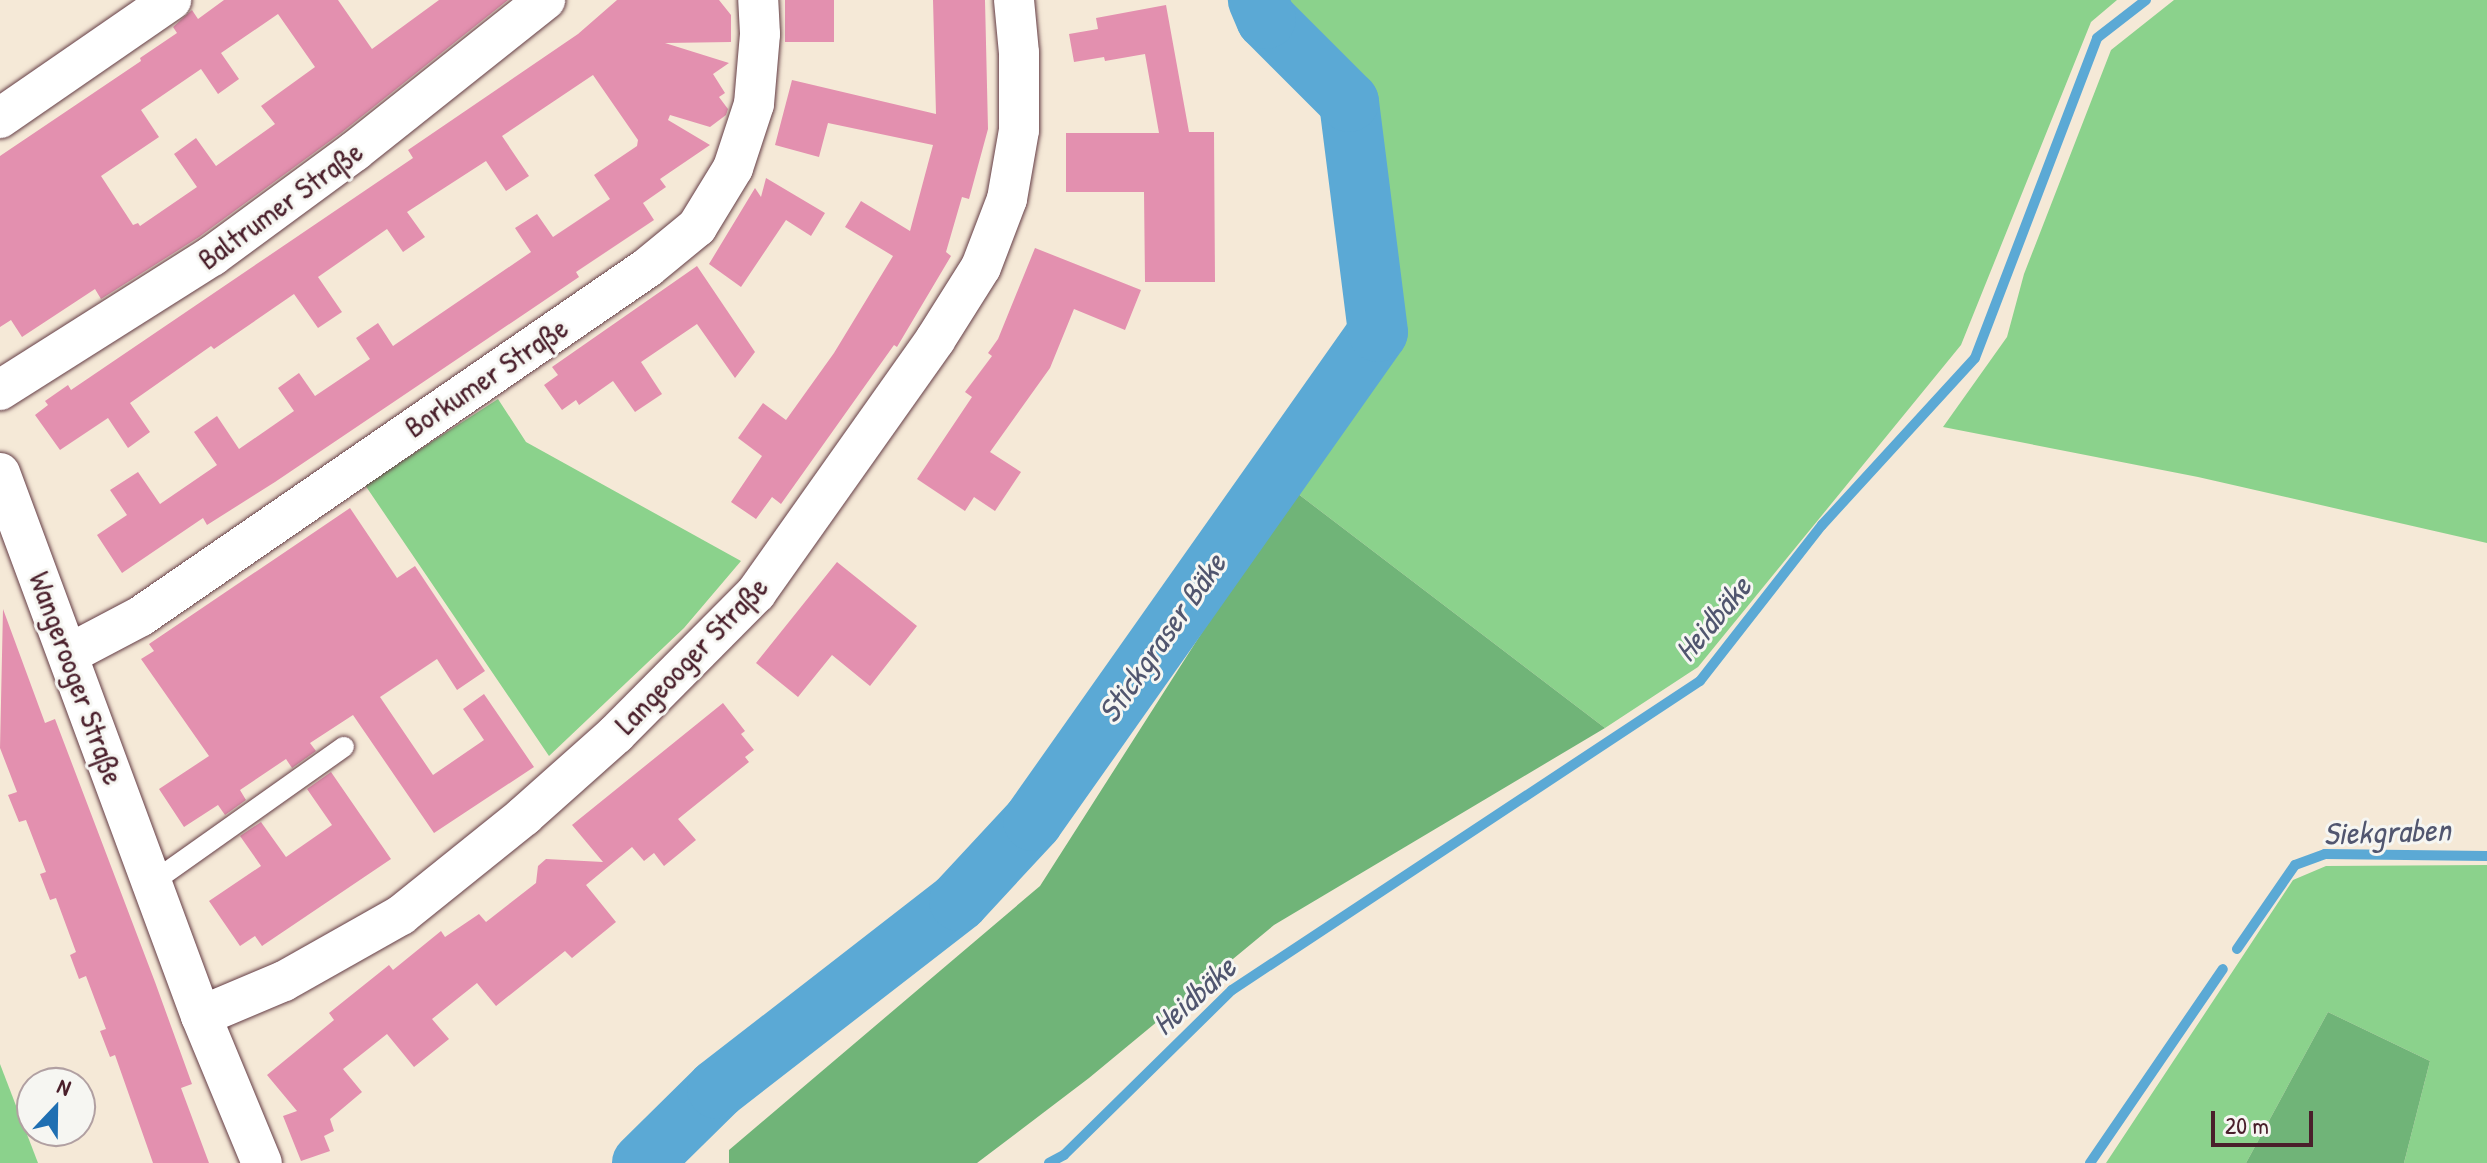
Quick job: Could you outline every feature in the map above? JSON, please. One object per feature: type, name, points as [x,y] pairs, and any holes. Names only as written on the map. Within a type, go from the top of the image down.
[{"type":"street","points":[[0,118],[171,0]]},
{"type":"street","name":"Baltrumer Straße","points":[[0,390],[212,256],[355,151],[545,0]]},
{"type":"street","name":"Borkumer Straße","points":[[69,654],[141,616],[647,268],[697,227],[733,168],[754,104],[760,34],[758,0]]},
{"type":"street","name":"Langeooger Straße","points":[[201,1016],[284,981],[401,915],[524,816],[616,734],[756,593],[935,340],[981,267],[1007,199],[1019,130],[1019,53],[1014,0]]},
{"type":"street","name":"Wangerooger Straße","points":[[0,473],[201,1016],[262,1163]]},
{"type":"lane","points":[[153,882],[344,747]]},
{"type":"green space","points":[[1278,0],[2117,0],[2091,22],[1961,345],[1698,667],[1605,728],[1293,490],[1389,334],[1368,108]]},
{"type":"green space","points":[[2174,0],[2487,0],[2487,543],[2198,477],[1943,427],[2007,337],[2024,274],[2111,50]]},
{"type":"green space","points":[[498,399],[526,442],[741,561],[684,628],[549,756],[365,485]]},
{"type":"green space","points":[[1293,490],[1605,728],[1274,925],[1089,1078],[977,1163],[729,1163],[729,1150],[1040,886]]},
{"type":"green space","points":[[2487,865],[2487,1163],[2404,1163],[2430,1061],[2328,1012],[2246,1163],[2106,1163],[2293,880],[2326,866]]},
{"type":"green space","points":[[2328,1012],[2430,1061],[2404,1163],[2246,1163]]},
{"type":"green space","points":[[0,1064],[16,1106],[16,1147],[32,1147],[38,1163],[0,1163]]},
{"type":"building","points":[[224,0],[338,0],[372,49],[439,0],[508,0],[341,133],[199,237],[101,299],[95,289],[22,337],[11,320],[0,327],[0,156],[141,61],[140,58],[177,33],[173,27],[192,10],[198,19]],"holes":[[[278,14],[315,67],[261,106],[275,124],[216,166],[196,138],[174,154],[197,187],[140,226],[138,223],[133,225],[101,176],[159,137],[141,110],[201,69],[218,94],[239,79],[221,53]]]},
{"type":"building","points":[[617,0],[719,0],[731,15],[731,42],[665,43],[729,63],[713,74],[725,93],[719,97],[728,109],[726,115],[710,127],[670,115],[668,120],[710,145],[660,179],[666,187],[643,203],[654,220],[576,272],[579,277],[275,482],[207,525],[203,518],[122,573],[97,535],[127,515],[110,490],[138,472],[160,504],[217,465],[194,432],[217,416],[239,449],[294,411],[278,388],[299,373],[315,396],[370,359],[356,338],[378,323],[393,346],[531,252],[515,228],[537,214],[553,237],[610,199],[594,175],[637,146],[638,140],[593,75],[502,136],[529,176],[506,191],[486,161],[407,212],[425,237],[403,252],[387,229],[318,277],[342,312],[318,328],[294,294],[214,349],[211,346],[130,403],[150,432],[128,448],[108,418],[60,450],[35,415],[48,405],[45,401],[68,385],[71,390],[413,158],[408,150],[578,34]]},
{"type":"building","points":[[785,0],[834,0],[834,42],[785,42]]},
{"type":"building","points":[[933,0],[985,0],[988,129],[969,199],[962,197],[946,252],[951,256],[897,347],[894,345],[781,504],[772,497],[756,519],[731,502],[762,456],[738,438],[763,403],[786,420],[834,353],[893,256],[845,227],[861,201],[910,231],[933,145],[828,123],[819,157],[775,145],[792,80],[936,114]]},
{"type":"building","points":[[1166,5],[1189,132],[1214,132],[1215,282],[1145,282],[1144,192],[1066,192],[1066,133],[1159,133],[1145,54],[1105,61],[1104,57],[1074,62],[1069,34],[1098,29],[1096,18]]},
{"type":"building","points":[[766,178],[825,213],[811,236],[786,220],[741,287],[709,264],[755,188],[761,197]]},
{"type":"building","points":[[1035,248],[1141,290],[1125,330],[1074,309],[1050,368],[990,452],[1021,472],[995,511],[974,497],[965,511],[917,479],[972,397],[965,392],[992,356],[988,353],[998,339]]},
{"type":"building","points":[[697,266],[755,352],[735,378],[697,324],[641,362],[662,394],[635,412],[613,381],[579,405],[576,400],[562,410],[544,385],[558,375],[552,367]]},
{"type":"building","points":[[350,508],[397,578],[415,566],[485,671],[457,690],[437,659],[380,697],[433,775],[484,740],[463,709],[484,694],[534,767],[434,833],[353,715],[310,743],[316,751],[292,768],[286,759],[240,790],[246,800],[225,815],[218,805],[184,827],[159,789],[209,756],[141,659],[154,651],[149,644]]},
{"type":"building","points":[[837,562],[917,626],[870,686],[832,655],[798,697],[756,663]]},
{"type":"building","points":[[3,609],[45,723],[55,719],[155,982],[192,1084],[181,1088],[209,1163],[153,1163],[115,1055],[110,1057],[100,1031],[106,1029],[86,976],[79,979],[70,955],[76,952],[56,898],[50,900],[40,874],[46,872],[26,820],[19,822],[8,795],[17,792],[0,748]]},
{"type":"building","points":[[723,703],[745,731],[741,734],[754,750],[745,757],[749,762],[678,819],[696,840],[664,866],[654,853],[644,861],[632,847],[586,885],[616,922],[572,958],[565,951],[496,1006],[477,983],[432,1019],[449,1039],[414,1067],[387,1034],[343,1069],[362,1092],[330,1119],[334,1131],[324,1136],[330,1151],[301,1161],[283,1116],[297,1111],[267,1075],[334,1020],[329,1013],[389,965],[393,970],[441,931],[445,937],[479,914],[486,922],[536,883],[538,866],[546,859],[603,862],[572,825]]},
{"type":"building","points":[[331,772],[391,859],[262,946],[255,936],[240,946],[209,901],[261,866],[240,836],[261,822],[286,857],[332,825],[307,789]]},
{"type":"waterway","name":"Stickgraser Bäke","points":[[642,1163],[717,1089],[959,901],[1033,821],[1378,332],[1349,102],[1266,19],[1258,0]]},
{"type":"waterway","name":"Heidbäke","points":[[1049,1163],[1064,1155],[1232,990],[1700,681],[1822,525],[1975,358],[2097,38],[2146,0]]},
{"type":"waterway","name":"Siekgraben","points":[[2237,949],[2295,865],[2325,854],[2487,856]]},
{"type":"waterway","name":"Siekgraben","points":[[2090,1163],[2223,969]]}]
